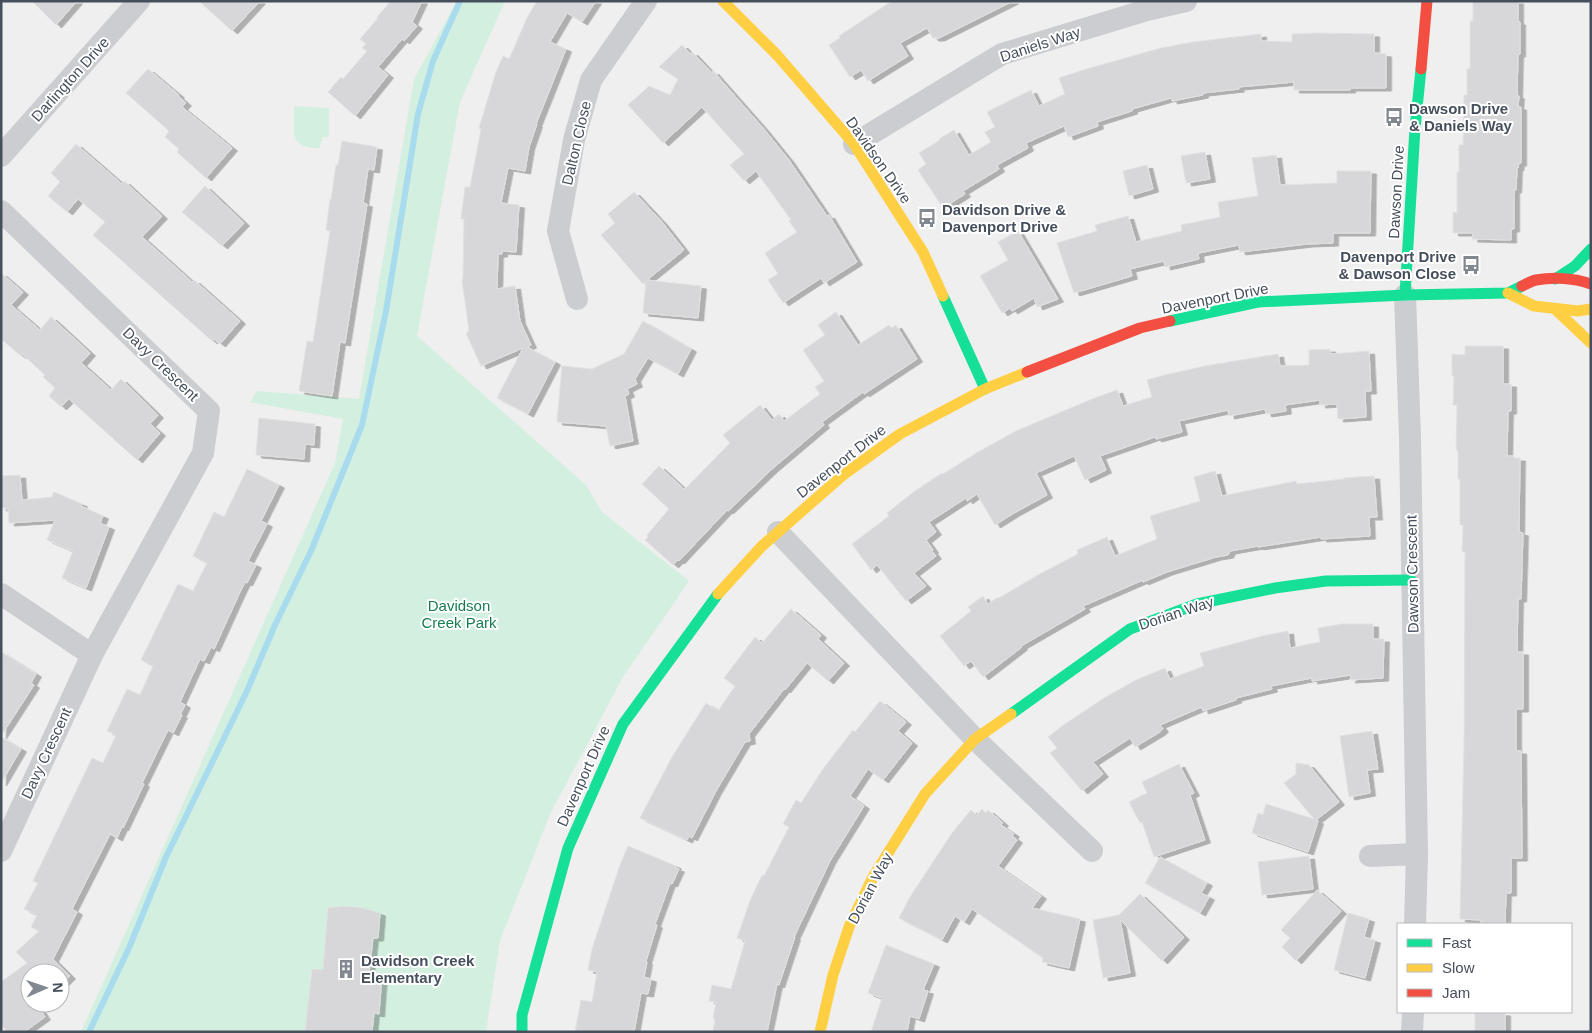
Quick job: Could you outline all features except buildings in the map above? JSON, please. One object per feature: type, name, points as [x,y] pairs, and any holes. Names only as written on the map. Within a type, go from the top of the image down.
[{"type":"street","name":"Darlington Drive","points":[[1,156],[139,1]]},
{"type":"street","name":"Dalton Close","points":[[577,299],[558,231],[574,140],[591,80],[646,1]]},
{"type":"street","name":"Davidson Drive","points":[[723,1],[777,55],[854,144],[923,252],[985,389]]},
{"type":"street","name":"Daniels Way","points":[[854,144],[1002,54],[1147,10],[1186,1]]},
{"type":"street","name":"Dawson Drive","points":[[1405,295],[1415,128],[1427,1]]},
{"type":"street","name":"Davy Crescent","points":[[1,211],[209,411],[204,453],[92,655],[1,851]]},
{"type":"street","points":[[1555,279],[1575,266],[1591,249]]},
{"type":"street","name":"Davenport Drive","points":[[522,1032],[522,1015],[568,848],[623,724],[710,603],[746,562],[843,475],[900,434],[985,389],[1140,328],[1258,302],[1405,295],[1508,293],[1535,280],[1580,280],[1591,284]]},
{"type":"street","name":"Davenport Drive","points":[[1508,293],[1534,306],[1578,311],[1591,309]]},
{"type":"street","name":"Dawson Crescent","points":[[1405,295],[1417,854],[1415,923]]},
{"type":"street","points":[[1555,309],[1591,343]]},
{"type":"street","points":[[778,532],[975,739],[1092,851]]},
{"type":"street","name":"Dorian Way","points":[[820,1032],[833,975],[849,927],[873,877],[925,794],[975,739],[1130,629],[1197,604],[1275,588],[1326,581],[1412,580]]},
{"type":"street","points":[[1,594],[92,655]]},
{"type":"street","points":[[1370,856],[1417,854]]},
{"type":"street","points":[[1412,1032],[1413,1013]]},
{"type":"green space","name":"Davidson Creek Park","points":[[457,1],[505,1],[460,102],[417,336],[587,486],[602,512],[689,581],[623,677],[550,814],[500,941],[486,1032],[81,1032],[335,463],[343,419],[250,402],[257,391],[359,399],[414,79]]},
{"type":"green space","points":[[294,106],[329,108],[329,137],[323,137],[319,148],[304,146],[296,139],[294,135]]},
{"type":"waterway","points":[[89,1032],[129,948],[166,857],[247,691],[275,625],[311,551],[362,425],[386,311],[418,114],[433,61],[460,1]]},
{"type":"traffic: fast","points":[[1405,295],[1415,128],[1421,69]]},
{"type":"traffic: fast","points":[[1555,279],[1575,266],[1591,249]]},
{"type":"traffic: fast","points":[[1170,321],[1258,302],[1405,295],[1508,293],[1522,286]]},
{"type":"traffic: fast","points":[[943,296],[985,389]]},
{"type":"traffic: fast","points":[[1011,714],[1130,629],[1197,604],[1275,588],[1326,581],[1411,580]]},
{"type":"traffic: fast","points":[[522,1032],[522,1015],[568,848],[623,724],[718,594]]},
{"type":"traffic: slow","points":[[723,1],[777,55],[854,144],[923,252],[943,296]]},
{"type":"traffic: slow","points":[[1508,293],[1534,306],[1578,311],[1591,309]]},
{"type":"traffic: slow","points":[[1555,309],[1591,343]]},
{"type":"traffic: slow","points":[[718,594],[762,546],[843,475],[900,434],[985,389],[1027,372]]},
{"type":"traffic: slow","points":[[820,1032],[833,975],[849,927],[873,877],[925,794],[975,739],[1011,714]]},
{"type":"traffic: jam","points":[[1421,69],[1427,1]]},
{"type":"traffic: jam","points":[[1522,286],[1534,280],[1550,279],[1571,279],[1591,284]]},
{"type":"traffic: jam","points":[[1027,372],[1140,328],[1170,321]]},
{"type":"place","name":"Dawson Drive & Daniels Way","points":[[1394,117]]},
{"type":"place","name":"Davidson Drive & Davenport Drive","points":[[927,218]]},
{"type":"place","name":"Davenport Drive & Dawson Close","points":[[1471,265]]},
{"type":"place","name":"Davidson Creek Elementary","points":[[346,969]]}]
